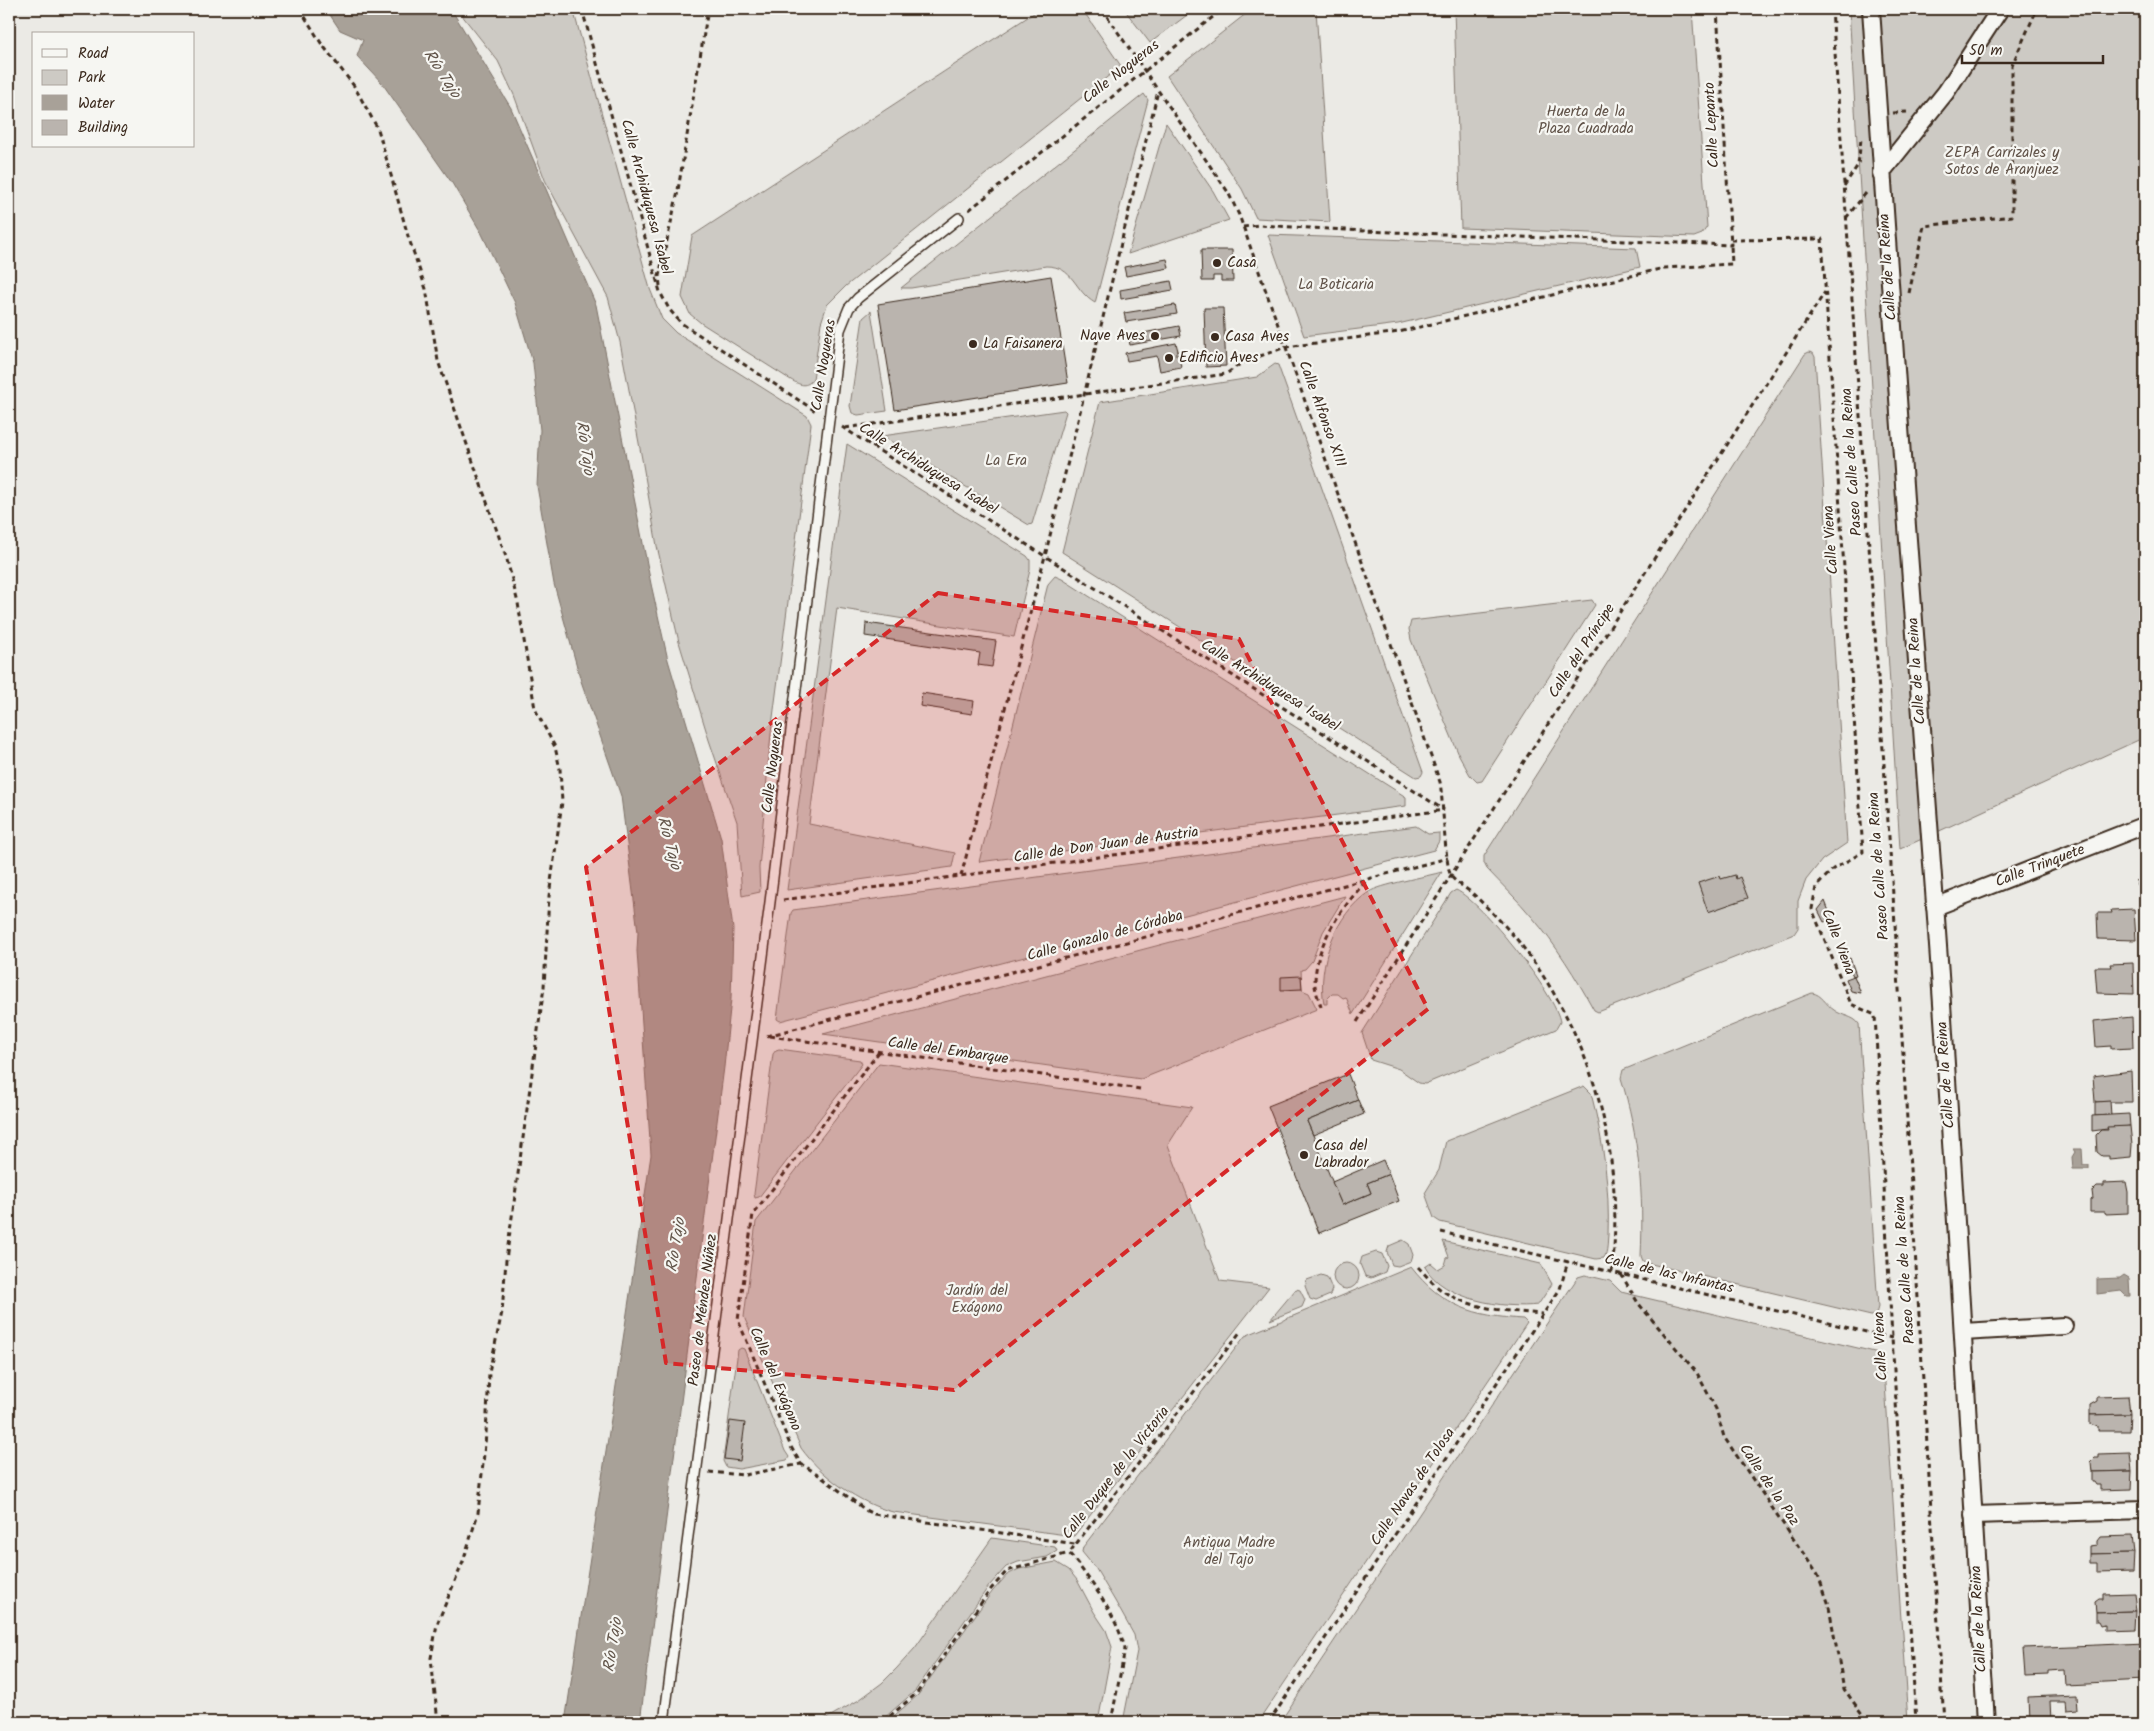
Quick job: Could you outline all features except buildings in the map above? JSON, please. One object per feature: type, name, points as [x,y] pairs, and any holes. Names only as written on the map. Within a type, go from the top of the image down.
[{"type":"street","name":"Calle de la Reina","points":[[1871,9],[1935,907],[1986,1722]]},
{"type":"street","points":[[1882,174],[1946,92],[2000,9]]},
{"type":"street","name":"Calle Trinquete","points":[[1935,907],[2145,825]]},
{"type":"street","points":[[1963,1332],[2064,1326]]},
{"type":"street","points":[[1973,1515],[2145,1510]]},
{"type":"lane","name":"Calle Nogueras","points":[[770,902],[840,330],[850,308],[858,298],[959,218]]},
{"type":"lane","name":"Paseo de Méndez Núñez","points":[[664,1722],[770,902]]},
{"type":"path","points":[[300,9],[321,43],[354,86],[378,129],[408,236],[426,289],[438,361],[507,560],[518,603],[535,708],[555,747],[560,769],[562,802],[549,896],[544,987],[506,1260],[502,1312],[489,1373],[486,1434],[478,1513],[463,1562],[437,1624],[431,1658],[438,1722]]},
{"type":"path","name":"Calle Archiduquesa Isabel","points":[[582,9],[660,292],[669,309],[681,323],[844,429],[1444,810]]},
{"type":"path","points":[[660,292],[659,276],[677,196],[708,9]]},
{"type":"path","name":"Calle Alfonso XIII","points":[[1102,9],[1228,192],[1243,227],[1440,782],[1451,876]]},
{"type":"path","name":"Calle Nogueras","points":[[959,218],[1223,9]]},
{"type":"path","name":"Calle Lepanto","points":[[1286,347],[1399,332],[1664,268],[1732,264],[1717,9]]},
{"type":"path","name":"Paseo Calle de la Reina","points":[[1832,9],[1894,914],[1944,1722]]},
{"type":"path","points":[[1907,302],[1924,226],[2012,216],[2012,64],[2037,9]]},
{"type":"path","points":[[962,876],[1045,556],[1158,91]]},
{"type":"path","points":[[1878,113],[1905,112],[1913,108]]},
{"type":"path","points":[[1844,187],[1858,165],[1862,131]]},
{"type":"path","points":[[1846,218],[1882,174]]},
{"type":"path","points":[[1243,227],[1259,225],[1365,231],[1731,245]]},
{"type":"path","name":"Calle Viena","points":[[1731,240],[1822,239],[1863,852],[1832,870],[1816,887],[1812,909],[1851,1004],[1874,1015],[1916,1722]]},
{"type":"path","name":"Calle del Príncipe","points":[[1357,1022],[1826,292]]},
{"type":"path","points":[[844,429],[1226,374],[1243,362],[1286,347]]},
{"type":"path","name":"Calle de Don Juan de Austria","points":[[770,902],[1444,810]]},
{"type":"path","name":"Calle Gonzalo de Córdoba","points":[[767,1036],[1448,858]]},
{"type":"path","points":[[1451,876],[1498,918],[1527,954],[1561,1004],[1584,1052],[1599,1096],[1612,1162],[1615,1214],[1612,1272]]},
{"type":"path","points":[[1321,1007],[1314,982],[1321,951],[1337,919],[1352,897],[1368,879]]},
{"type":"path","name":"Calle del Embarque","points":[[753,1034],[1140,1089]]},
{"type":"path","name":"Calle del Exágono","points":[[879,1052],[752,1214],[738,1320],[791,1446],[801,1464],[874,1514],[1075,1544]]},
{"type":"path","name":"Calle de las Infantas","points":[[1441,1232],[1892,1338]]},
{"type":"path","name":"Calle Navas de Tolosa","points":[[1269,1722],[1560,1289],[1568,1261]]},
{"type":"path","points":[[1418,1266],[1440,1289],[1466,1303],[1503,1311],[1543,1314]]},
{"type":"path","name":"Calle de la Paz","points":[[1621,1274],[1638,1302],[1697,1372],[1716,1408],[1724,1437],[1818,1575],[1828,1602],[1844,1688],[1868,1722]]},
{"type":"path","name":"Calle Duque de la Victoria","points":[[1111,1722],[1125,1649],[1122,1637],[1087,1576],[1069,1553],[1241,1331]]},
{"type":"path","points":[[696,1470],[745,1475],[801,1464]]},
{"type":"path","points":[[883,1722],[917,1693],[991,1589],[1007,1571],[1069,1553]]},
{"type":"highlighted area","points":[[938,593],[1239,639],[1428,1009],[954,1390],[666,1363],[586,867]]},
{"type":"green space","points":[[457,9],[573,9],[650,289],[662,319],[676,333],[807,416],[811,424],[771,733],[759,868],[760,892],[742,896],[737,822],[709,740],[679,642],[657,546],[620,342],[608,297],[545,180],[514,95],[498,61]]},
{"type":"green space","points":[[1040,9],[1082,9],[1121,66],[846,286],[827,305],[821,323],[813,379],[808,384],[803,385],[791,380],[701,323],[690,314],[682,297],[692,236]]},
{"type":"green space","points":[[1124,9],[1195,9],[1150,43]]},
{"type":"green space","points":[[1252,9],[1316,9],[1330,222],[1256,218],[1242,189],[1167,76]]},
{"type":"green space","name":"Huerta de la Plaza Cuadrada","points":[[1454,9],[1692,9],[1707,227],[1702,234],[1694,237],[1461,228]]},
{"type":"green space","name":"ZEPA Carrizales y Sotos de Aranjuez","points":[[1849,9],[2145,9],[2145,737],[1900,849]]},
{"type":"green space","points":[[1144,94],[1148,100],[1095,303],[1082,292],[1063,270],[1046,266],[911,288],[901,288]]},
{"type":"green space","points":[[1166,123],[1213,191],[1229,220],[1128,254]]},
{"type":"green space","name":"La Boticaria","points":[[1268,235],[1636,248],[1640,267],[1398,324],[1304,336]]},
{"type":"green space","points":[[871,311],[887,411],[858,415],[852,413],[850,406],[863,318]]},
{"type":"green space","points":[[1813,353],[1815,357],[1847,843],[1822,860],[1806,880],[1798,901],[1798,928],[1794,934],[1598,1012],[1594,1010],[1580,985],[1541,928],[1487,869],[1484,863],[1484,856],[1805,354]]},
{"type":"green space","points":[[1275,364],[1278,365],[1423,772],[1421,776],[1416,777],[1062,552],[1100,402],[1257,377]]},
{"type":"green space","name":"La Era","points":[[1064,410],[1066,412],[1032,524],[1029,525],[882,436]]},
{"type":"green space","points":[[847,444],[1027,556],[1030,560],[1030,570],[1014,637],[837,608],[809,824],[955,853],[952,867],[787,890]]},
{"type":"green space","points":[[1055,576],[1406,797],[1406,806],[979,862],[1048,584]]},
{"type":"green space","points":[[1592,600],[1595,605],[1482,781],[1477,782],[1470,775],[1459,755],[1411,640],[1409,629],[1411,621]]},
{"type":"green space","points":[[1416,826],[1428,834],[1439,833],[1439,841],[1434,850],[780,1021],[777,1019],[791,913],[793,910]]},
{"type":"green space","points":[[1442,872],[1353,1014],[1346,997],[1343,998],[1338,994],[1332,994],[1327,999],[1327,1004],[1324,1004],[1323,973],[1326,957],[1338,927],[1347,913],[1357,902],[1374,889]]},
{"type":"green space","points":[[1456,890],[1468,898],[1482,912],[1516,950],[1546,992],[1556,1009],[1560,1022],[1556,1029],[1425,1084],[1419,1083],[1399,1069],[1371,1060],[1362,1033],[1451,893]]},
{"type":"green space","points":[[1345,896],[1323,932],[1312,961],[1305,969],[1301,970],[1302,990],[1309,993],[1317,1009],[1141,1079],[823,1034]]},
{"type":"green space","points":[[1812,993],[1819,995],[1831,1008],[1854,1019],[1859,1024],[1878,1307],[1876,1314],[1871,1316],[1647,1263],[1643,1261],[1641,1256],[1642,1211],[1639,1166],[1632,1122],[1621,1078],[1623,1070]]},
{"type":"green space","points":[[779,1049],[860,1060],[862,1064],[759,1197],[755,1198],[773,1054]]},
{"type":"green space","name":"Jardín del Exágono","points":[[879,1063],[1192,1107],[1168,1145],[1220,1281],[1269,1287],[1074,1536],[893,1512],[868,1503],[842,1488],[819,1469],[801,1448],[744,1317],[756,1222]]},
{"type":"green space","points":[[1584,1086],[1591,1093],[1605,1164],[1608,1199],[1608,1235],[1604,1258],[1596,1259],[1440,1222],[1434,1218],[1425,1193],[1439,1170],[1446,1141]]},
{"type":"green space","points":[[1403,1240],[1409,1244],[1413,1255],[1411,1261],[1398,1266],[1392,1265],[1387,1252],[1389,1246]]},
{"type":"green space","points":[[1443,1241],[1541,1264],[1552,1284],[1538,1305],[1524,1306],[1492,1303],[1460,1295],[1434,1278],[1425,1267],[1431,1263],[1438,1269],[1445,1265],[1449,1257]]},
{"type":"green space","points":[[1376,1252],[1382,1254],[1387,1266],[1385,1272],[1371,1278],[1365,1276],[1360,1264],[1362,1257]]},
{"type":"green space","points":[[1346,1263],[1355,1267],[1359,1276],[1355,1285],[1346,1289],[1337,1285],[1333,1276],[1337,1267]]},
{"type":"green space","name":"Antigua Madre del Tajo","points":[[1411,1267],[1435,1292],[1461,1307],[1490,1315],[1523,1319],[1527,1323],[1258,1722],[1123,1722],[1137,1651],[1134,1635],[1096,1569],[1082,1552],[1083,1547],[1245,1336]]},
{"type":"green space","points":[[1321,1275],[1327,1277],[1332,1289],[1330,1295],[1316,1301],[1310,1299],[1305,1286],[1307,1280]]},
{"type":"green space","points":[[1585,1275],[1610,1281],[1621,1292],[1883,1354],[1908,1722],[1280,1722],[1578,1277]]},
{"type":"green space","points":[[1296,1289],[1300,1290],[1305,1300],[1302,1307],[1270,1320]]},
{"type":"green space","points":[[744,1349],[789,1457],[787,1460],[739,1469],[726,1467],[723,1461],[738,1350]]},
{"type":"green space","points":[[992,1538],[1055,1547],[1057,1551],[1047,1557],[1018,1562],[1006,1567],[989,1586],[915,1691],[883,1719],[878,1722],[820,1722],[859,1700],[882,1683],[897,1668],[915,1648]]},
{"type":"green space","points":[[1056,1562],[1069,1570],[1077,1580],[1106,1630],[1112,1647],[1098,1722],[887,1722],[918,1695],[992,1592],[1007,1575],[1019,1569]]},
{"type":"water","name":"Río Tajo","points":[[326,9],[451,9],[511,108],[596,305],[651,584],[668,660],[721,838],[733,929],[731,999],[724,1067],[640,1722],[565,1722],[651,1155],[637,951],[638,932],[621,796],[581,681],[554,584],[537,486],[540,430],[533,363],[515,303],[482,234],[452,183],[382,83],[357,56],[363,40],[340,30]]},
{"type":"water","points":[[2073,1149],[2082,1149],[2083,1165],[2089,1165],[2089,1169],[2073,1169],[2072,1157],[2075,1152]]},
{"type":"water","points":[[2124,1275],[2129,1278],[2130,1296],[2126,1296],[2121,1291],[2097,1294],[2097,1279],[2120,1278]]},
{"type":"place","name":"Casa","points":[[1217,263]]},
{"type":"place","name":"Nave Aves","points":[[1155,336]]},
{"type":"place","name":"Casa Aves","points":[[1215,337]]},
{"type":"place","name":"La Faisanera","points":[[973,344]]},
{"type":"place","name":"Edificio Aves","points":[[1169,358]]},
{"type":"place","name":"Casa del Labrador","points":[[1304,1155]]}]
